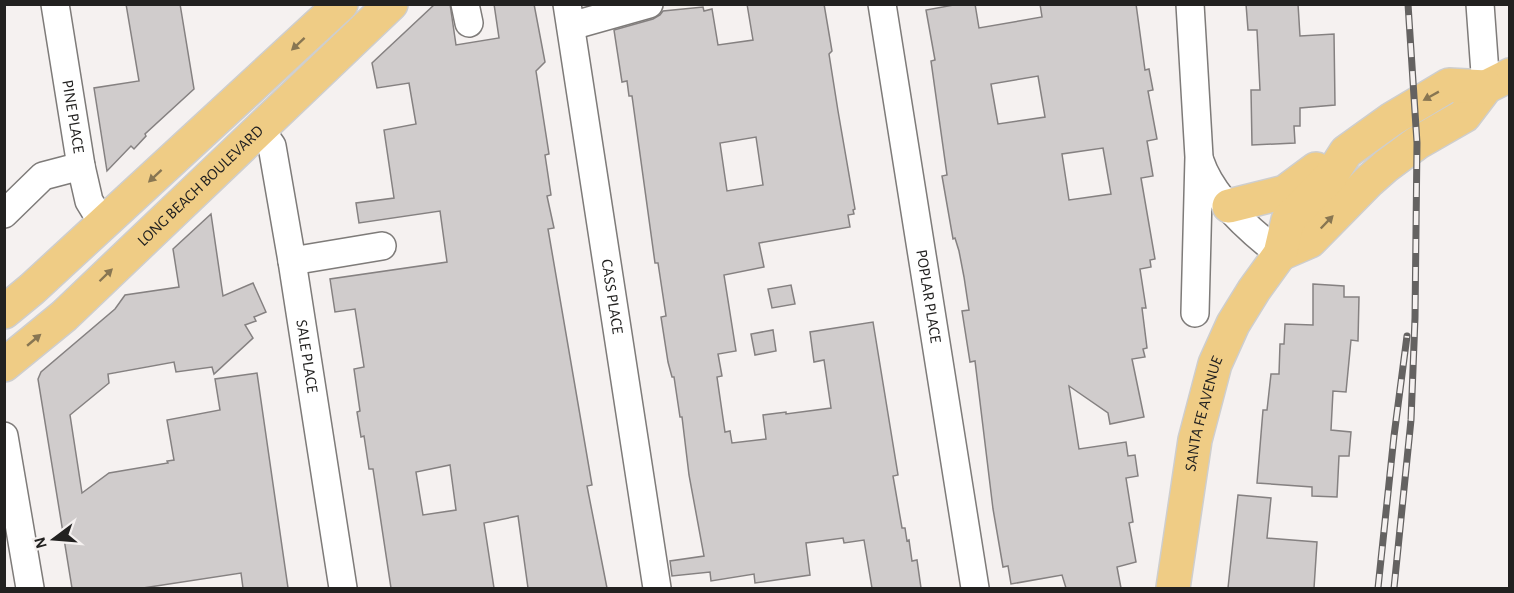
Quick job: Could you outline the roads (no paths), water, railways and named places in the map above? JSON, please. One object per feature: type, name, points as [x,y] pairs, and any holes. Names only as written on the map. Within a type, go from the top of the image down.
[{"type":"main road","points":[[4,312],[32,289],[341,4]]},
{"type":"main road","name":"LONG BEACH BOULEVARD","points":[[4,365],[64,316],[392,4]]},
{"type":"main road","points":[[1280,254],[1310,241],[1369,181],[1402,153],[1464,116],[1498,81]]},
{"type":"main road","name":"SANTA FE AVENUE","points":[[1173,588],[1195,440],[1215,364],[1233,324],[1280,254],[1288,220],[1329,177],[1346,152],[1392,119],[1449,86],[1498,81]]},
{"type":"main road","points":[[1229,206],[1285,192],[1320,165],[1346,152]]},
{"type":"street","name":"PINE PLACE","points":[[55,4],[81,166],[89,201],[103,224]]},
{"type":"street","points":[[569,15],[649,4]]},
{"type":"street","name":"POPLAR PLACE","points":[[882,4],[975,588]]},
{"type":"street","points":[[1190,4],[1198,157],[1195,313]]},
{"type":"street","points":[[1480,4],[1498,81]]},
{"type":"street","name":"CASS PLACE","points":[[569,15],[657,588]]},
{"type":"street","name":"SALE PLACE","points":[[260,129],[272,146],[342,588]]},
{"type":"street","points":[[1198,157],[1204,174],[1214,190],[1259,238],[1280,254]]},
{"type":"street","points":[[4,214],[43,176],[81,166]]},
{"type":"street","points":[[292,261],[382,246]]},
{"type":"street","points":[[5,441],[30,588]]},
{"type":"railway","points":[[1394,588],[1411,420],[1415,318],[1417,143],[1408,4]]},
{"type":"railway","points":[[1378,588],[1407,336]]}]
